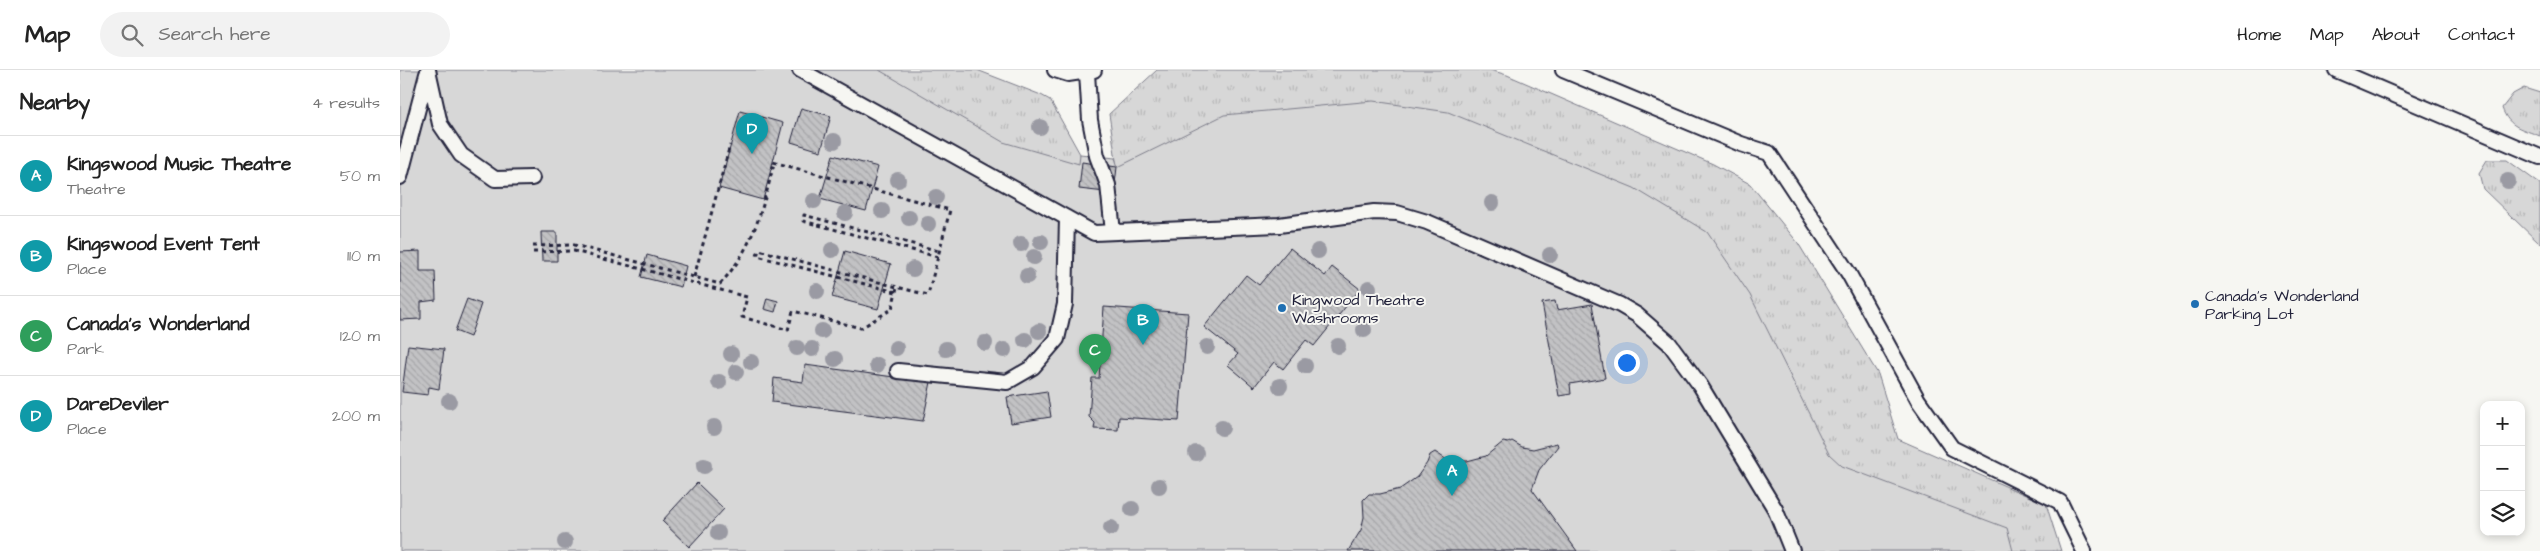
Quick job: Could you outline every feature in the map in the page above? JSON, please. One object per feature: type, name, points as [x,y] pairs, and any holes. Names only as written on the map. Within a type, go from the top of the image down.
[{"type":"lane","points":[[400,177],[428,70]]},
{"type":"lane","points":[[428,70],[440,124],[460,155],[494,180],[532,178]]},
{"type":"lane","points":[[800,70],[1094,233],[1278,225],[1374,212],[1398,213],[1436,225],[1599,294],[1637,315],[1669,342],[1684,361],[1775,509],[1792,551]]},
{"type":"lane","points":[[1055,70],[1068,74],[1090,71],[1090,120],[1097,156],[1108,185],[1113,232]]},
{"type":"lane","points":[[1563,70],[1741,144],[1769,153],[1849,274],[1918,400],[1952,448],[2060,502],[2084,551]]},
{"type":"lane","points":[[2336,70],[2540,157]]},
{"type":"lane","points":[[898,371],[1007,382],[1033,367],[1057,339],[1065,304],[1067,218]]},
{"type":"path","points":[[694,277],[730,145]]},
{"type":"path","points":[[533,246],[574,245],[720,284],[736,267],[760,218],[774,163],[950,210],[928,295],[759,250],[758,256],[896,292]]},
{"type":"path","points":[[938,256],[803,221],[804,215],[940,251]]},
{"type":"path","points":[[533,252],[574,251],[747,297],[742,317],[788,330],[793,311],[860,328],[892,309],[897,287]]},
{"type":"green space","points":[[400,70],[879,70],[1003,142],[1079,164],[1080,154],[1115,158],[1118,167],[1224,115],[1373,101],[1448,112],[1634,188],[1707,232],[1750,295],[1829,454],[1842,466],[2007,528],[2013,551],[400,551]]},
{"type":"green space","points":[[821,70],[977,70],[1041,95],[1050,100],[1080,154],[1082,162],[1079,189]]},
{"type":"green space","points":[[1157,70],[1490,70],[1507,75],[1713,164],[1750,184],[1798,243],[1878,374],[1898,439],[2046,504],[2061,551],[1858,551],[1117,167],[1109,114]]},
{"type":"green space","points":[[2524,88],[2540,93],[2540,136],[2517,127],[2508,120],[2502,108],[2513,94]]},
{"type":"green space","points":[[2487,160],[2507,160],[2540,184],[2540,244],[2483,189],[2479,173]]},
{"type":"building","points":[[801,108],[831,116],[821,151],[791,142]]},
{"type":"building","points":[[740,111],[783,123],[763,200],[719,188]]},
{"type":"building","points":[[833,155],[878,167],[866,211],[820,199]]},
{"type":"building","points":[[1082,162],[1117,167],[1114,193],[1079,189]]},
{"type":"building","points":[[541,232],[557,232],[557,261],[542,261]]},
{"type":"building","name":"Kingwood Theatre Washrooms","points":[[1290,248],[1325,276],[1332,267],[1360,289],[1314,346],[1306,340],[1283,369],[1274,362],[1254,387],[1228,365],[1238,354],[1204,327],[1246,275],[1259,285]]},
{"type":"building","points":[[420,251],[420,271],[435,271],[436,300],[421,302],[421,319],[400,320],[400,252]]},
{"type":"building","points":[[845,251],[891,264],[878,309],[832,297]]},
{"type":"building","points":[[647,255],[686,266],[681,287],[641,277]]},
{"type":"building","points":[[767,298],[778,301],[775,312],[764,309]]},
{"type":"building","points":[[467,299],[481,304],[470,337],[455,331]]},
{"type":"building","points":[[1555,301],[1557,310],[1592,304],[1605,378],[1570,384],[1571,394],[1559,396],[1542,303]]},
{"type":"building","points":[[1104,307],[1188,313],[1179,421],[1119,417],[1118,430],[1094,429],[1095,423],[1089,417],[1092,378],[1099,378]]},
{"type":"building","points":[[408,345],[444,349],[439,389],[429,387],[428,395],[402,392]]},
{"type":"building","points":[[805,365],[931,382],[923,421],[772,402],[774,378],[803,382]]},
{"type":"building","points":[[1047,391],[1051,417],[1011,423],[1007,397]]},
{"type":"building","points":[[1512,441],[1522,447],[1533,449],[1557,443],[1558,446],[1539,470],[1532,489],[1577,551],[1348,551],[1361,530],[1364,517],[1363,500],[1369,494],[1380,494],[1400,489],[1417,477],[1430,455],[1435,452],[1447,460],[1467,461],[1486,456],[1503,442],[1508,443]]},
{"type":"building","points":[[697,483],[724,509],[689,547],[662,521]]},
{"type":"place","name":"DareDeviler","points":[[752,154]]},
{"type":"place","name":"Canada's Wonderland Parking Lot","points":[[2195,304]]},
{"type":"place","name":"Kingwood Theatre Washrooms","points":[[1282,308]]},
{"type":"place","name":"Kingswood Event Tent","points":[[1143,345]]},
{"type":"place","name":"Canada's Wonderland","points":[[1095,375]]},
{"type":"place","name":"Kingswood Music Theatre","points":[[1452,496]]}]
